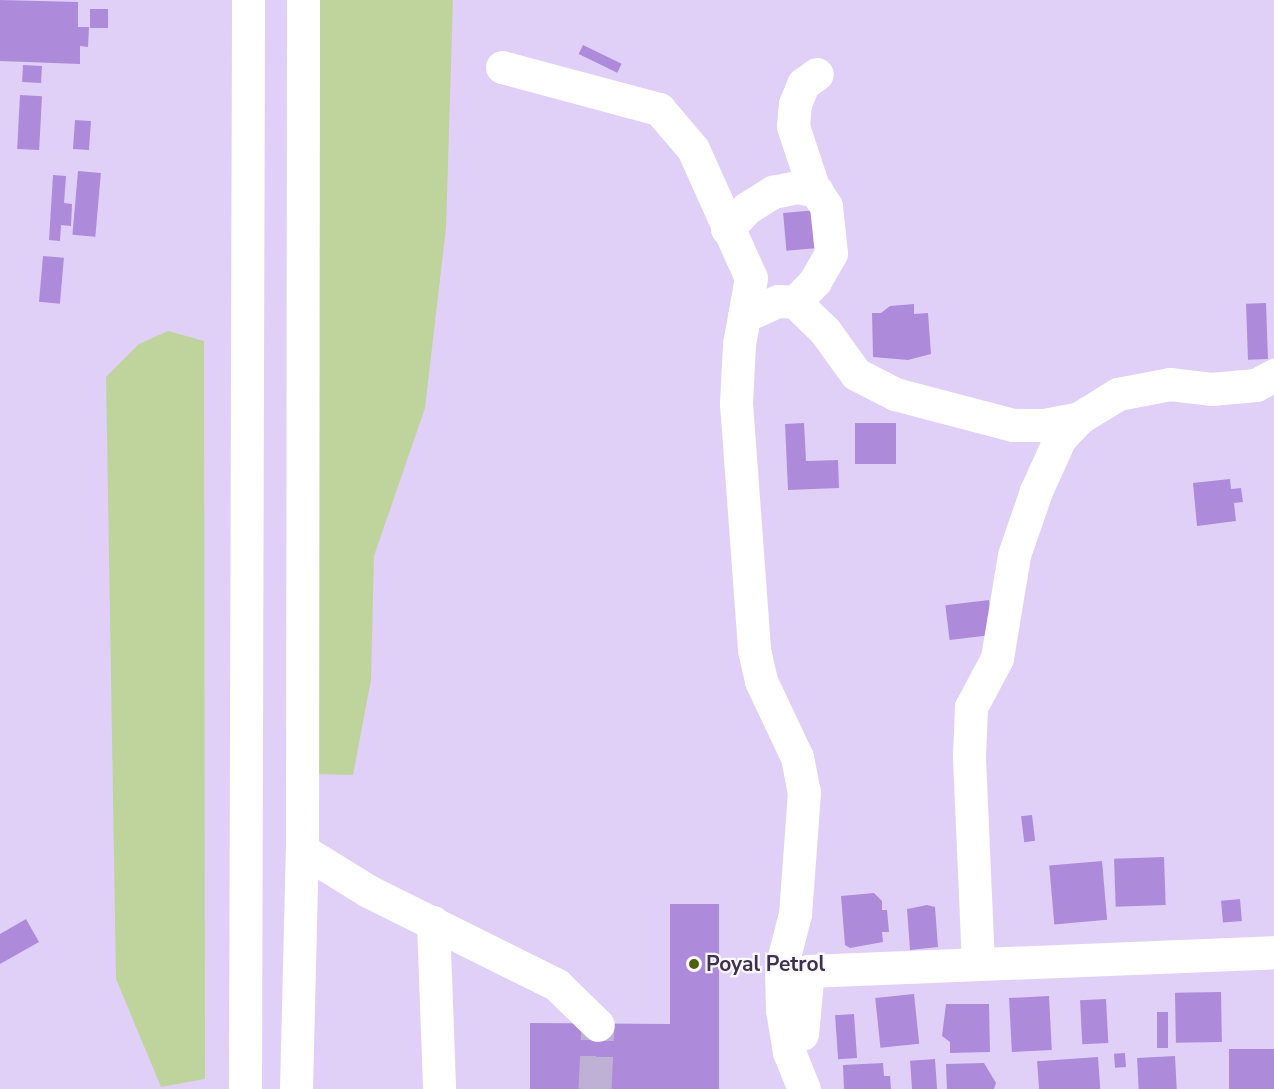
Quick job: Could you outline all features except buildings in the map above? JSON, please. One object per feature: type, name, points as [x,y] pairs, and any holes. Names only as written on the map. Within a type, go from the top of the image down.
[{"type":"main road","points":[[245,1089],[248,0]]},
{"type":"main road","points":[[296,1089],[302,850],[303,0]]},
{"type":"main road","points":[[502,67],[659,109],[693,149],[751,278],[744,316],[736,403],[754,650],[761,681],[796,758],[804,792],[795,914],[781,968],[782,1010],[789,1052],[806,1089]]},
{"type":"main road","points":[[795,302],[815,282],[831,253],[826,206],[816,191],[793,126],[795,104],[803,84],[817,74]]},
{"type":"main road","points":[[727,229],[747,208],[773,192],[798,187],[816,191]]},
{"type":"main road","points":[[744,316],[778,301],[795,302],[825,331],[856,374],[895,394],[1013,425],[1044,425],[1079,418]]},
{"type":"main road","points":[[1211,389],[1256,385],[1274,375]]},
{"type":"main road","points":[[978,964],[969,755],[971,707],[997,658],[1014,555],[1036,491],[1060,438],[1079,418],[1118,394],[1170,384],[1211,389],[1249,402],[1274,404]]},
{"type":"main road","points":[[302,850],[368,891],[557,985],[598,1025]]},
{"type":"main road","points":[[433,922],[439,1089]]},
{"type":"main road","points":[[806,1089],[802,1044],[808,971],[1274,952]]},
{"type":"green space","points":[[313,0],[453,0],[446,228],[425,408],[374,556],[371,680],[353,775],[313,774]]},
{"type":"green space","points":[[168,331],[204,341],[205,1079],[161,1087],[116,979],[106,377],[139,344]]},
{"type":"tunnel","points":[[595,1089],[598,1025]]},
{"type":"place","name":"Poyal Petrol","points":[[694,964]]}]
